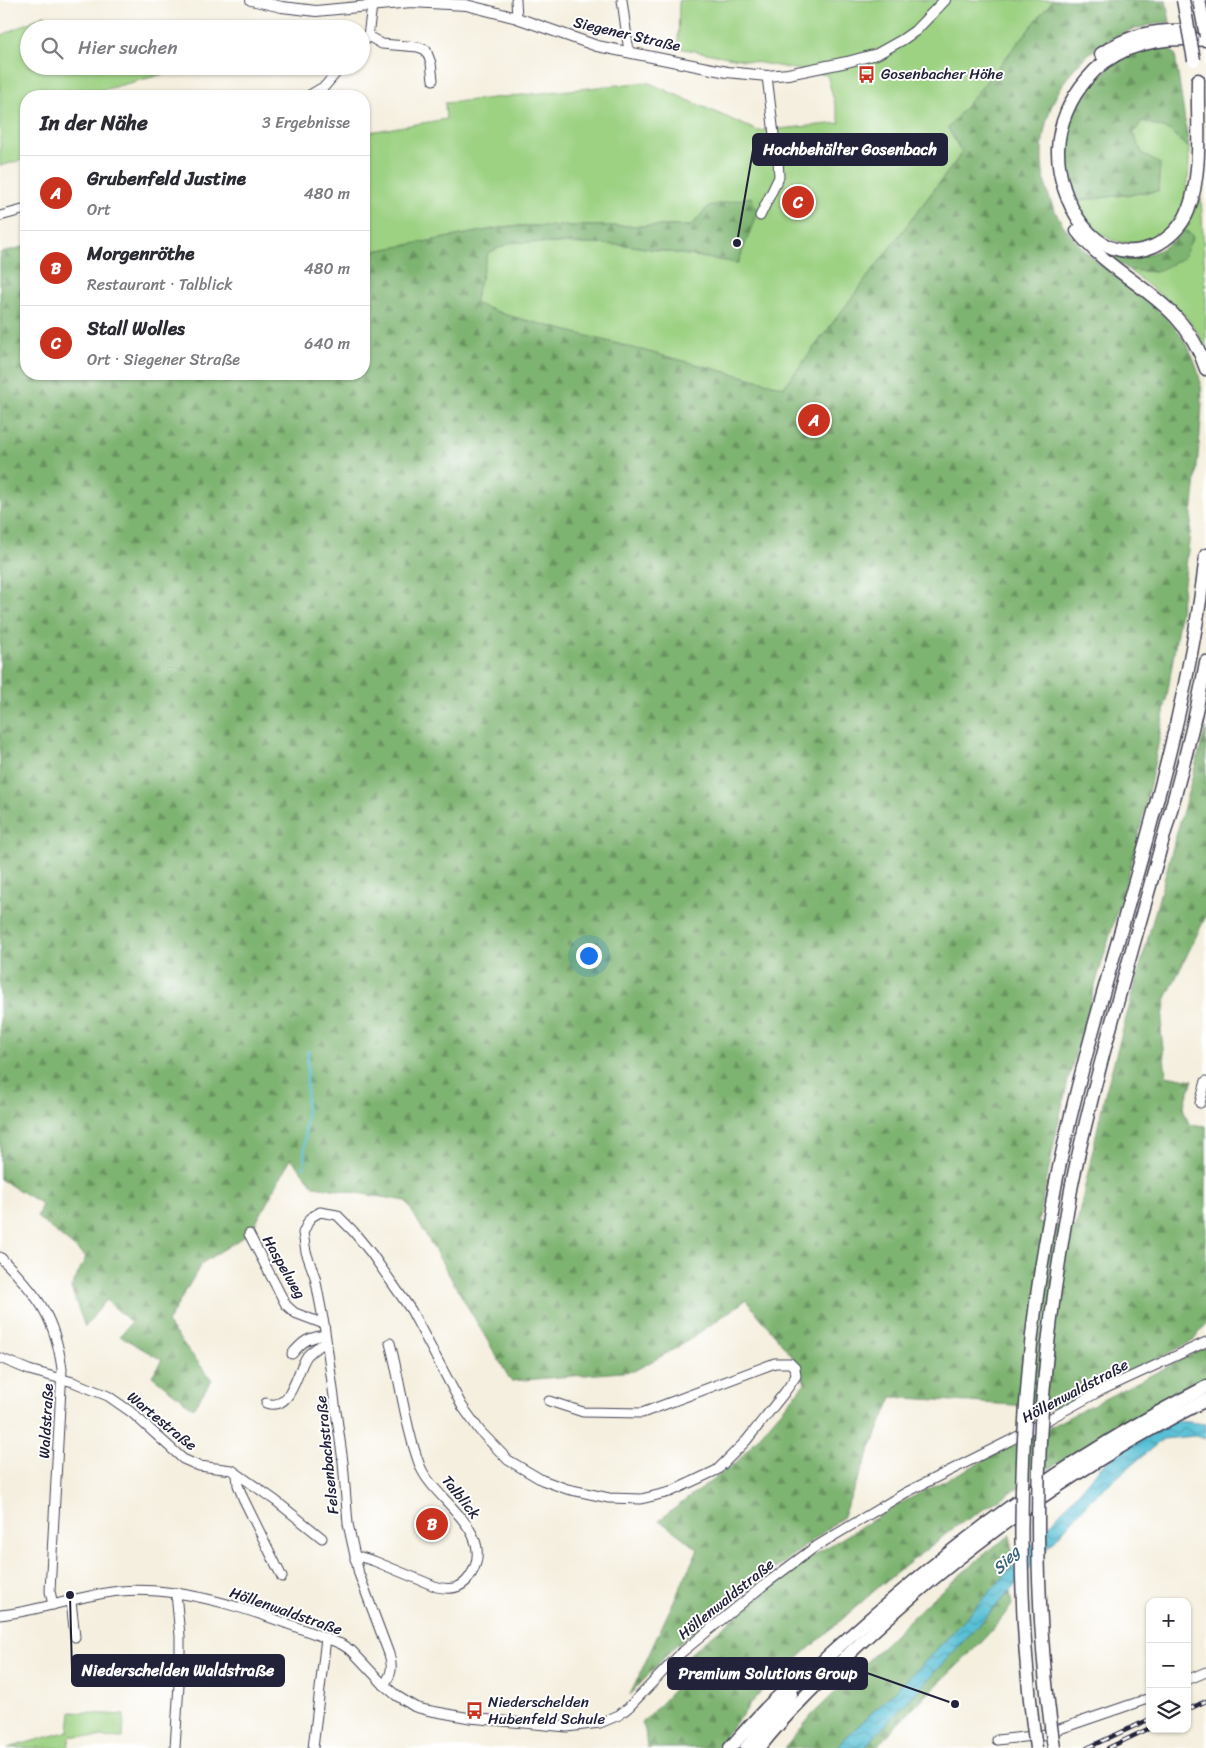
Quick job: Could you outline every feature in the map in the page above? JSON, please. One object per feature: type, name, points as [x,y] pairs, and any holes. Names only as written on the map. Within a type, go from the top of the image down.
[{"type":"highway","points":[[1183,0],[1198,80],[1206,141]]},
{"type":"highway","points":[[1199,0],[1206,35],[1171,30],[1152,32],[1120,42],[1096,58],[1077,77],[1062,102],[1053,128],[1050,156],[1057,195],[1078,233],[1107,261],[1170,310],[1192,338],[1202,356],[1206,369]]},
{"type":"highway","points":[[1198,80],[1196,175],[1190,204],[1182,222],[1166,239],[1146,249],[1125,250],[1101,242],[1085,229],[1069,204],[1062,186],[1058,166],[1058,147],[1062,126],[1076,92],[1103,62],[1133,46],[1164,39],[1206,40]]},
{"type":"highway","points":[[1036,1748],[1026,1642],[1022,1550],[1023,1457],[1029,1365],[1039,1282],[1067,1128],[1081,1072],[1149,835],[1169,756],[1192,650],[1206,555]]},
{"type":"highway","points":[[1054,1748],[1042,1639],[1039,1548],[1040,1456],[1045,1365],[1056,1274],[1086,1116],[1184,762],[1206,662]]},
{"type":"highway","points":[[730,1748],[752,1722],[780,1695],[807,1675],[914,1580],[994,1517],[1124,1431],[1206,1388]]},
{"type":"highway","points":[[759,1748],[784,1717],[880,1625],[956,1561],[1042,1498],[1127,1443],[1206,1400]]},
{"type":"highway","points":[[746,1748],[807,1675]]},
{"type":"main road","name":"Siegener Straße","points":[[251,0],[282,7],[316,11],[410,1],[466,4],[517,18],[597,46],[727,72],[767,76],[788,74],[876,54],[915,31],[945,0]]},
{"type":"street","points":[[516,0],[517,18]]},
{"type":"street","points":[[622,0],[629,52]]},
{"type":"street","points":[[370,21],[372,6]]},
{"type":"street","points":[[370,37],[382,44],[418,47],[426,50],[434,80]]},
{"type":"street","points":[[318,90],[334,75]]},
{"type":"street","points":[[760,216],[779,177],[767,76]]},
{"type":"street","points":[[0,216],[20,211]]},
{"type":"street","points":[[1200,1103],[1206,1081]]},
{"type":"street","name":"Felsenbachstraße","points":[[384,1685],[390,1676],[392,1667],[355,1560],[348,1524],[343,1462],[324,1324],[315,1277],[306,1252],[303,1233],[310,1218],[320,1212],[337,1215],[353,1230],[411,1310],[462,1406],[480,1431],[508,1460],[542,1480],[567,1489],[609,1498],[641,1499],[670,1492],[693,1483],[717,1470],[734,1455],[796,1376],[795,1368],[790,1363],[775,1363],[642,1413],[583,1412],[549,1400]]},
{"type":"street","name":"Haspelweg","points":[[249,1234],[286,1305],[295,1312],[324,1324]]},
{"type":"street","name":"Waldstraße","points":[[0,1257],[33,1292],[50,1319],[60,1352],[62,1379],[50,1590],[53,1605]]},
{"type":"street","points":[[292,1354],[300,1344],[309,1338],[326,1338]]},
{"type":"street","points":[[266,1403],[273,1405],[285,1400],[290,1394],[308,1355],[326,1338]]},
{"type":"street","name":"Höllenwaldstraße","points":[[0,1615],[119,1591],[140,1590],[176,1593],[265,1616],[341,1644],[352,1651],[384,1685],[415,1707],[447,1715],[567,1728],[589,1725],[608,1720],[629,1707],[681,1653],[764,1585],[815,1547],[905,1492],[1009,1441],[1102,1390],[1206,1342]]},
{"type":"street","name":"Talblick","points":[[355,1560],[361,1557],[374,1561],[437,1587],[447,1589],[454,1589],[466,1581],[476,1561],[476,1544],[470,1529],[432,1485],[422,1469],[405,1413],[390,1343]]},
{"type":"street","name":"Wartestraße","points":[[0,1358],[29,1370],[73,1382],[108,1396],[121,1404],[183,1459],[199,1466],[232,1470],[276,1501],[322,1538]]},
{"type":"street","points":[[237,1475],[238,1485],[243,1498],[282,1577]]},
{"type":"street","points":[[175,1748],[180,1668],[180,1636],[176,1593]]},
{"type":"street","points":[[71,1600],[75,1637]]},
{"type":"street","points":[[313,1748],[326,1638]]},
{"type":"street","points":[[1191,1678],[1206,1672]]},
{"type":"street","points":[[997,1740],[1042,1735],[1146,1699]]},
{"type":"green space","points":[[679,0],[1053,0],[949,128],[962,153],[784,387],[506,315],[473,303],[488,253],[512,242],[626,245],[738,263],[757,212],[709,206],[691,226],[510,226],[370,252],[370,132],[446,119],[445,103],[647,82],[758,131],[840,123],[827,75],[678,48]]},
{"type":"green space","points":[[1053,0],[1166,0],[1170,22],[1154,24],[1123,33],[1095,49],[1083,59],[1072,71],[1053,102],[1044,132],[1042,162],[1051,201],[1068,232],[1092,257],[1147,301],[1171,324],[1190,352],[1201,386],[1202,404],[1185,578],[1169,686],[1155,758],[1138,838],[1069,1077],[1038,1223],[1076,1228],[1104,1098],[1206,727],[1206,916],[1166,998],[1161,1031],[1166,1075],[1193,1080],[1183,1108],[1189,1124],[1206,1126],[1206,1324],[1193,1341],[1059,1408],[892,1397],[842,1518],[675,1646],[630,1695],[698,1549],[659,1520],[737,1462],[805,1383],[793,1357],[746,1300],[680,1346],[634,1371],[511,1381],[406,1201],[314,1186],[291,1158],[251,1232],[202,1263],[167,1323],[212,1380],[193,1408],[152,1376],[162,1360],[120,1336],[131,1322],[106,1300],[85,1327],[71,1288],[86,1257],[37,1217],[42,1204],[0,1179],[0,253],[20,248],[20,380],[370,380],[370,252],[510,226],[691,226],[709,206],[751,197],[757,212],[738,263],[626,245],[512,242],[488,253],[474,303],[506,315],[784,387],[962,153],[948,128]]},
{"type":"green space","points":[[45,15],[49,20],[34,20]]},
{"type":"green space","points":[[20,27],[20,75],[160,75],[103,90],[20,90],[20,161],[0,166],[0,36]]},
{"type":"green space","points":[[1165,46],[1175,54],[1189,148],[1169,130],[1142,121],[1133,134],[1143,154],[1160,164],[1158,191],[1075,201],[1068,173],[1066,147],[1070,122],[1080,100],[1094,81],[1113,65],[1137,53]]},
{"type":"green space","points":[[1142,121],[1169,130],[1189,148],[1187,187],[1184,202],[1179,213],[1163,232],[1147,241],[1138,243],[1120,242],[1112,240],[1096,231],[1075,201],[1158,191],[1133,133]]},
{"type":"green space","points":[[1201,197],[1206,299],[1206,351],[1198,333],[1183,313],[1129,270],[1156,272],[1193,237],[1185,229]]},
{"type":"green space","points":[[1185,229],[1193,237],[1183,258],[1156,272],[1129,270],[1108,254],[1142,255],[1151,253],[1167,245]]},
{"type":"green space","points":[[1206,1347],[1206,1380],[1087,1445],[955,1527],[881,1585],[765,1687],[715,1748],[647,1748],[645,1730],[642,1723],[684,1679],[671,1669],[806,1560],[899,1504]]},
{"type":"green space","points":[[1011,1535],[1011,1569],[924,1663],[835,1748],[785,1748],[812,1715],[927,1603],[992,1548]]},
{"type":"green space","points":[[1010,1591],[1012,1605],[981,1642],[910,1711],[877,1748],[864,1748]]},
{"type":"green space","points":[[71,1712],[124,1715],[123,1738],[70,1736],[68,1748],[8,1748],[69,1731]]},
{"type":"water","points":[[1169,1420],[1206,1424],[1206,1439],[1195,1436],[1163,1439],[1092,1498],[1010,1591],[864,1748],[835,1748],[924,1663],[1011,1569],[1096,1472],[1130,1441]]},
{"type":"waterway","points":[[304,1167],[308,1051]]},
{"type":"railway","points":[[1191,1708],[1206,1701]]},
{"type":"railway","points":[[1087,1748],[1146,1721]]},
{"type":"railway","points":[[1108,1748],[1146,1730]]},
{"type":"place","name":"Gosenbacher Höhe","points":[[867,74]]},
{"type":"place","name":"Stall Wolles","points":[[798,202]]},
{"type":"place","name":"Hochbehälter Gosenbach","points":[[737,243]]},
{"type":"place","name":"Grubenfeld Justine","points":[[814,420]]},
{"type":"place","name":"Morgenröthe","points":[[432,1524]]},
{"type":"place","name":"Niederschelden Waldstraße","points":[[70,1595]]},
{"type":"place","name":"Premium Solutions Group","points":[[955,1704]]},
{"type":"place","name":"Niederschelden Hubenfeld Schule","points":[[474,1711]]},
{"type":"water label","name":"Sieg","points":[[1006,1560]]}]
